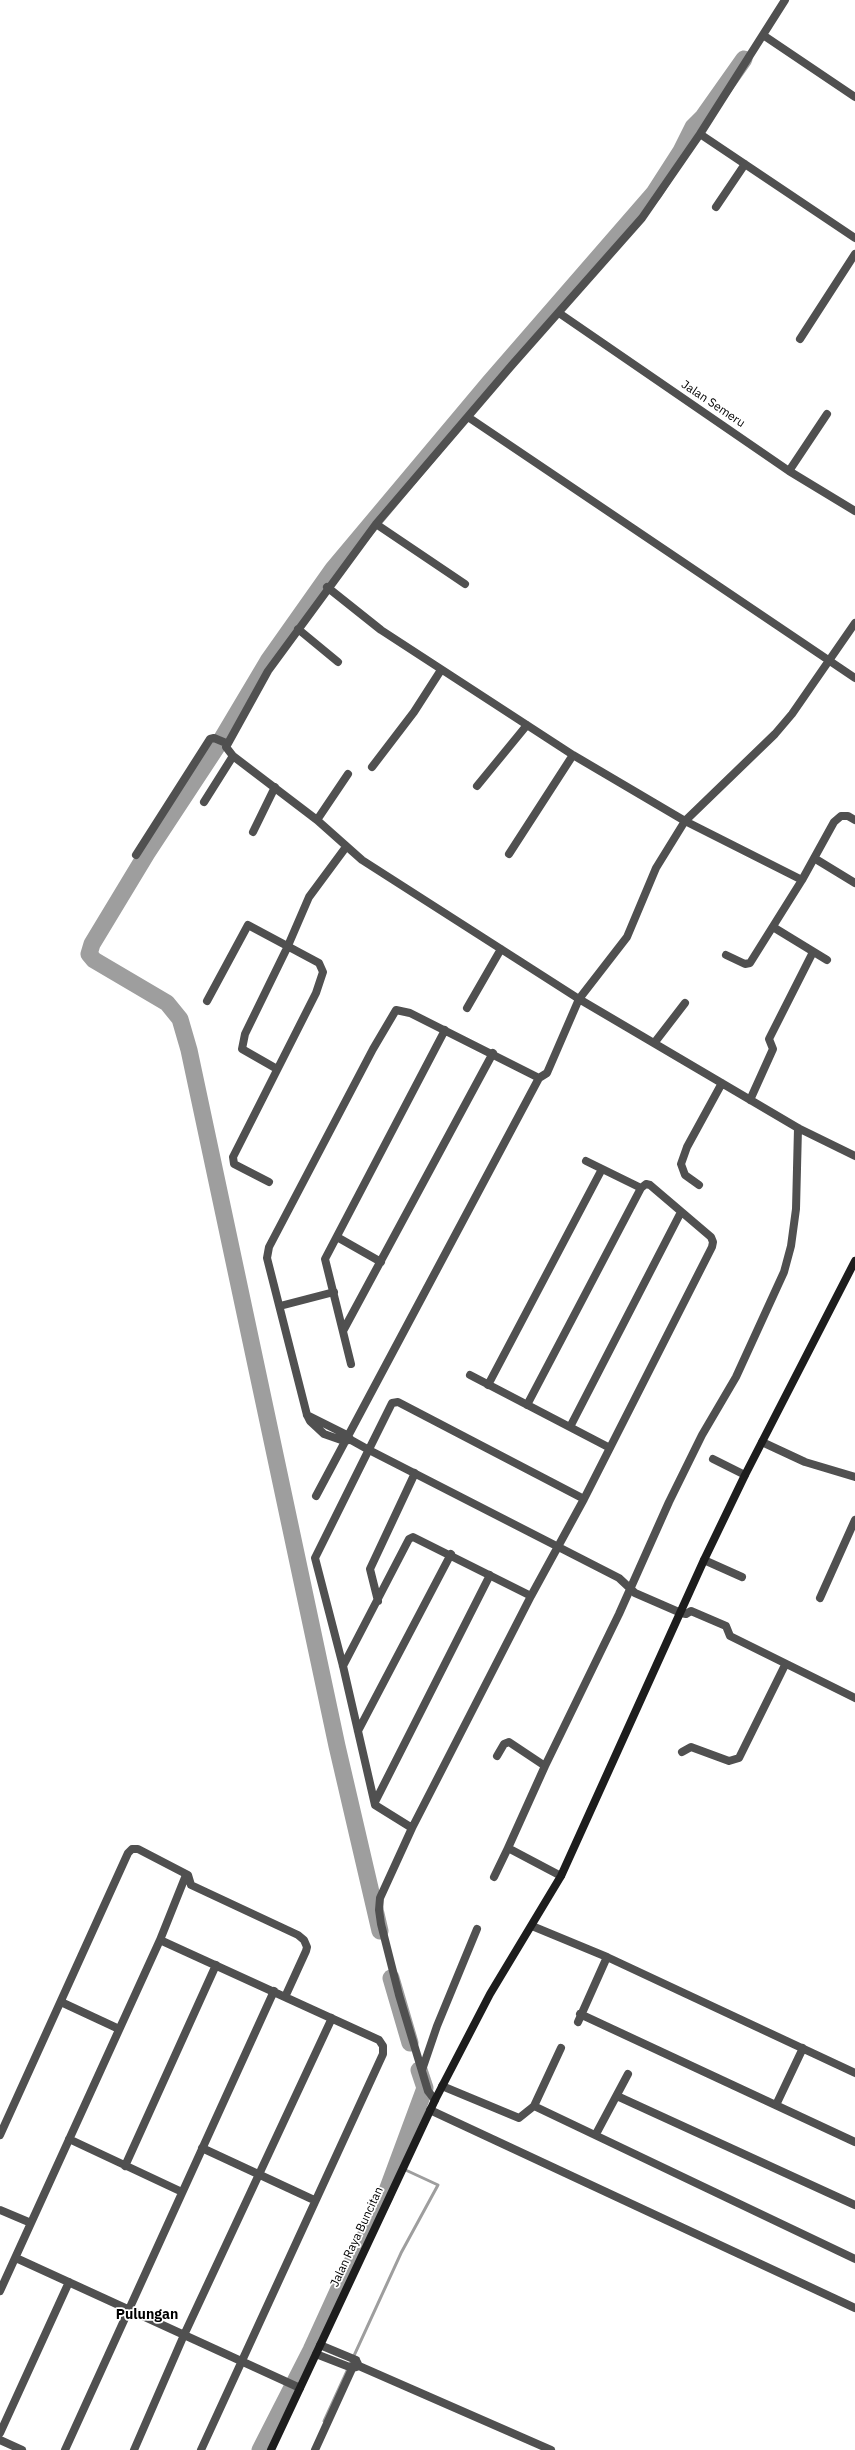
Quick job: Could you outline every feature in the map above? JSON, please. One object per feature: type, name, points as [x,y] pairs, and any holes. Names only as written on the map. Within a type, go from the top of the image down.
[{"type":"street","points":[[224,742],[268,671],[327,587],[376,524],[642,218],[700,134],[785,0]]},
{"type":"street","points":[[763,35],[855,97]]},
{"type":"street","points":[[700,134],[855,238]]},
{"type":"street","points":[[716,207],[745,164]]},
{"type":"street","points":[[800,339],[855,254]]},
{"type":"street","name":"Jalan Semeru","points":[[559,313],[789,471],[855,511]]},
{"type":"street","points":[[789,471],[827,414]]},
{"type":"street","points":[[468,417],[855,678]]},
{"type":"street","points":[[376,524],[465,584]]},
{"type":"street","points":[[327,587],[381,630],[573,755],[689,824],[802,880]]},
{"type":"street","points":[[316,1496],[349,1439],[539,1078],[547,1073],[584,1001],[628,937],[656,868],[689,824],[775,734],[833,664],[855,623]]},
{"type":"street","points":[[298,629],[338,662]]},
{"type":"street","points":[[372,767],[414,712],[441,670]]},
{"type":"street","points":[[477,786],[528,725]]},
{"type":"street","points":[[136,855],[210,739],[214,738],[224,742],[232,756],[317,820],[362,860],[584,1001],[802,1130],[855,1156]]},
{"type":"street","points":[[509,854],[573,755]]},
{"type":"street","points":[[204,802],[232,756]]},
{"type":"street","points":[[317,820],[348,774]]},
{"type":"street","points":[[253,832],[275,787]]},
{"type":"street","points":[[726,955],[745,964],[750,963],[802,880],[834,822],[841,816],[848,816],[855,820]]},
{"type":"street","points":[[278,1069],[242,1049],[245,1034],[310,897],[346,847]]},
{"type":"street","points":[[814,858],[855,883]]},
{"type":"street","points":[[207,1001],[248,925],[287,948],[319,963],[323,972],[316,993],[233,1157],[234,1164],[269,1182]]},
{"type":"street","points":[[773,927],[827,960]]},
{"type":"street","points":[[467,1008],[501,949]]},
{"type":"street","points":[[750,1100],[774,1049],[769,1039],[814,952]]},
{"type":"street","points":[[655,1042],[685,1003]]},
{"type":"street","points":[[539,1078],[492,1053],[402,1010],[396,1010],[393,1013],[269,1247],[267,1258],[307,1415],[366,1448],[619,1578],[642,1596],[686,1614],[691,1611],[726,1626],[730,1636],[785,1665],[855,1698]]},
{"type":"street","points":[[351,1364],[334,1292],[324,1261],[445,1030]]},
{"type":"street","points":[[343,1331],[492,1053]]},
{"type":"street","points":[[699,1185],[685,1175],[682,1169],[683,1156],[722,1083]]},
{"type":"street","points":[[494,1877],[544,1766],[702,1435],[736,1378],[784,1272],[792,1246],[802,1130]]},
{"type":"street","points":[[586,1161],[641,1188]]},
{"type":"street","points":[[488,1385],[602,1169]]},
{"type":"street","points":[[435,2100],[428,2091],[414,2049],[399,1995],[379,1910],[380,1898],[412,1828],[531,1596],[584,1499],[712,1247],[713,1242],[711,1237],[650,1185],[646,1184],[641,1188],[527,1405]]},
{"type":"street","points":[[570,1427],[681,1212]]},
{"type":"street","points":[[337,1237],[381,1262]]},
{"type":"street","name":"Jalan Raya Buncitan","points":[[271,2450],[296,2387],[316,2354],[420,2130],[434,2112],[435,2100],[446,2087],[490,1994],[536,1928],[681,1612],[711,1563],[745,1475],[854,1266]]},
{"type":"street","points":[[280,1306],[334,1292]]},
{"type":"street","points":[[470,1375],[610,1448]]},
{"type":"street","points":[[412,1828],[378,1808],[375,1802],[343,1666],[315,1558],[366,1448],[392,1403],[398,1402],[584,1499]]},
{"type":"street","points":[[762,1442],[805,1462],[855,1477]]},
{"type":"street","points":[[713,1459],[745,1475]]},
{"type":"street","points":[[378,1601],[370,1569],[415,1473]]},
{"type":"street","points":[[820,1598],[855,1520]]},
{"type":"street","points":[[343,1666],[409,1539],[413,1537],[451,1554],[531,1596]]},
{"type":"street","points":[[358,1731],[451,1554]]},
{"type":"street","points":[[711,1563],[742,1577]]},
{"type":"street","points":[[375,1802],[490,1575]]},
{"type":"street","points":[[682,1752],[691,1747],[729,1761],[739,1758],[785,1665]]},
{"type":"street","points":[[497,1756],[504,1744],[509,1742],[544,1766]]},
{"type":"street","points":[[508,1848],[561,1876]]},
{"type":"street","points":[[0,2135],[125,1860],[132,1849],[138,1850],[186,1875],[191,1885],[298,1935],[304,1940],[306,1943],[306,1951],[285,1997]]},
{"type":"street","points":[[0,2291],[160,1940],[186,1875]]},
{"type":"street","points":[[536,1928],[606,1957],[855,2073]]},
{"type":"street","points":[[422,2070],[437,2026],[477,1929]]},
{"type":"street","points":[[160,1940],[379,2040],[384,2046],[384,2054],[314,2200],[243,2362],[201,2450]]},
{"type":"street","points":[[606,1957],[579,2018],[855,2142]]},
{"type":"street","points":[[125,2166],[216,1965]]},
{"type":"street","points":[[65,2450],[274,1991]]},
{"type":"street","points":[[61,2002],[119,2029]]},
{"type":"street","points":[[134,2450],[184,2335],[332,2018]]},
{"type":"street","points":[[446,2087],[515,2118],[534,2106],[561,2048]]},
{"type":"street","points":[[776,2106],[803,2048]]},
{"type":"street","points":[[596,2134],[628,2074]]},
{"type":"street","points":[[617,2096],[855,2205]]},
{"type":"street","points":[[534,2106],[596,2134],[855,2259]]},
{"type":"street","points":[[434,2112],[855,2308]]},
{"type":"street","points":[[69,2139],[182,2192]]},
{"type":"street","points":[[202,2148],[314,2200]]},
{"type":"street","points":[[0,2210],[31,2223]]},
{"type":"street","points":[[16,2258],[129,2308],[296,2387]]},
{"type":"street","points":[[0,2433],[69,2282]]},
{"type":"street","points":[[320,2345],[351,2363],[551,2450]]},
{"type":"street","points":[[316,2354],[351,2363]]},
{"type":"street","points":[[315,2450],[351,2363]]},
{"type":"street","points":[[0,2440],[22,2450]]},
{"type":"waterway","points":[[380,1931],[337,1746],[189,1050],[180,1019],[167,1003],[94,960],[89,954],[92,944],[147,853],[218,745],[268,661],[333,569],[489,383],[654,193],[681,151],[693,127],[703,117],[744,59]]},
{"type":"waterway","points":[[391,1978],[410,2043]]},
{"type":"waterway","points":[[260,2450],[311,2350],[342,2282],[385,2196],[425,2088],[419,2070]]},
{"type":"waterway","points":[[324,2421],[401,2253],[438,2185],[397,2166]]},
{"type":"district","name":"Pulungan","points":[[147,2315]]}]
